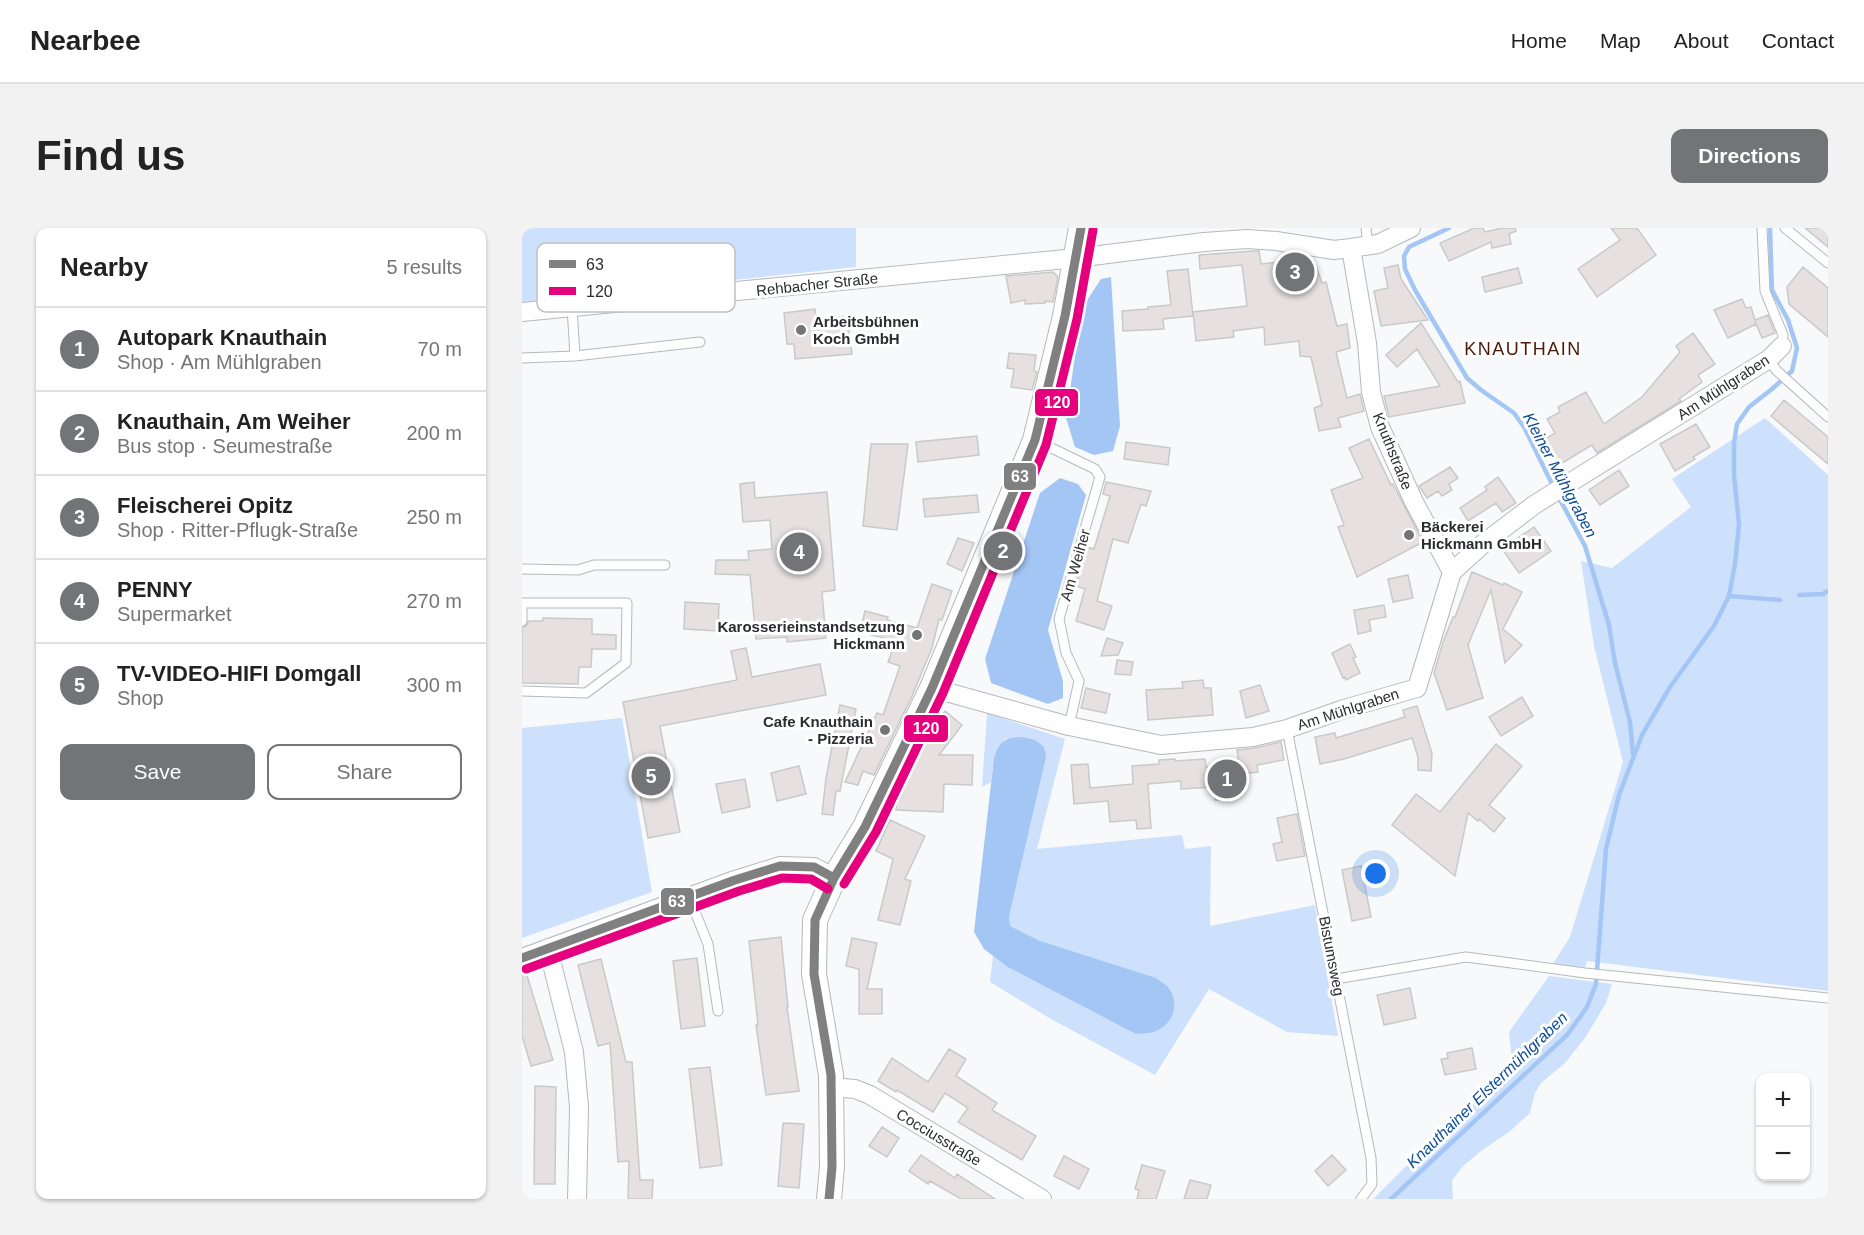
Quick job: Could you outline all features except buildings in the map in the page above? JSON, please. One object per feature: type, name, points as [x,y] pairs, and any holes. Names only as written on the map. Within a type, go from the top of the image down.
[{"type":"street","points":[[829,1199],[832,1167],[831,1076],[814,974],[815,920],[834,878],[865,827],[932,688],[1035,440],[1065,316],[1081,228]]},
{"type":"street","points":[[1362,241],[1378,244],[1411,228]]},
{"type":"street","name":"Rehbacher Straße","points":[[735,291],[1076,258],[1184,244],[1247,239],[1334,250],[1362,241]]},
{"type":"street","name":"Knuthstraße","points":[[1362,241],[1371,392],[1380,427],[1414,502],[1452,572]]},
{"type":"street","name":"Rehbacher Straße","points":[[522,312],[537,310]]},
{"type":"street","name":"Am Mühlgraben","points":[[932,688],[1069,726],[1161,745],[1253,737],[1287,729],[1344,709],[1417,688],[1452,572],[1484,543],[1534,505],[1776,358]]},
{"type":"street","points":[[522,958],[780,866],[814,867],[834,878]]},
{"type":"street","points":[[548,948],[574,1052],[579,1107],[577,1199]]},
{"type":"street","name":"Cocciusstraße","points":[[831,1087],[855,1089],[870,1095],[1042,1199]]},
{"type":"lane","name":"Am Mühlgraben","points":[[1762,228],[1765,291],[1783,335],[1776,358]]},
{"type":"lane","points":[[1785,228],[1828,263]]},
{"type":"lane","points":[[572,312],[574,356]]},
{"type":"lane","points":[[522,358],[574,356],[700,342]]},
{"type":"lane","points":[[1776,358],[1792,384],[1828,417]]},
{"type":"lane","name":"Am Weiher","points":[[1035,440],[1095,470],[1100,477],[1059,619],[1066,653],[1079,681],[1069,726]]},
{"type":"lane","points":[[522,569],[578,570],[594,565],[665,565]]},
{"type":"lane","points":[[522,621],[522,603],[627,603],[626,663],[586,693],[522,691]]},
{"type":"lane","name":"Bistumsweg","points":[[1287,729],[1371,1158],[1372,1184],[1361,1199]]},
{"type":"lane","points":[[689,897],[708,944],[718,1011]]},
{"type":"lane","points":[[1336,979],[1466,957],[1585,973],[1828,998]]},
{"type":"shaded area","points":[[522,228],[856,228],[856,267],[735,280],[735,243],[537,243],[537,300],[522,302]]},
{"type":"shaded area","points":[[1765,418],[1828,475],[1828,991],[1587,961],[1585,967],[1553,964],[1570,937],[1623,762],[1594,646],[1581,561],[1612,568],[1691,507],[1672,479]]},
{"type":"shaded area","points":[[987,713],[1065,739],[1037,849],[1182,835],[1185,849],[1211,846],[1210,926],[1315,905],[1338,1036],[1287,1032],[1209,989],[1155,1075],[1051,1019],[990,982],[993,956],[1006,966],[1040,941],[1010,926],[1007,738],[996,753],[991,782],[982,787]]},
{"type":"shaded area","points":[[622,718],[652,892],[522,938],[522,728]]},
{"type":"shaded area","points":[[1549,976],[1612,984],[1606,1003],[1585,1038],[1565,1063],[1541,1083],[1535,1093],[1530,1113],[1509,1132],[1462,1167],[1452,1181],[1453,1199],[1373,1199],[1512,1061],[1509,1032]]},
{"type":"water","points":[[1111,277],[1120,426],[1113,451],[1094,455],[1075,447],[1066,418],[1082,308],[1101,279]]},
{"type":"water","points":[[1060,478],[1078,484],[1086,495],[1048,630],[1063,681],[1063,698],[1048,704],[991,683],[985,659],[1040,493]]},
{"type":"water","points":[[1022,737],[1035,740],[1044,747],[1046,757],[1009,916],[1010,926],[1040,941],[1156,978],[1172,993],[1174,1006],[1171,1018],[1156,1031],[1136,1034],[1006,966],[984,949],[974,932],[994,758],[998,748],[1004,742],[1011,738]]},
{"type":"waterway","name":"Kleiner Mühlgraben","points":[[1449,228],[1409,247],[1404,256],[1405,269],[1467,378],[1514,413],[1524,427],[1554,488]]},
{"type":"waterway","name":"Knauthainer Elstermühlgraben","points":[[1391,1199],[1568,1034],[1587,1007],[1596,984],[1606,849],[1619,795],[1642,735],[1670,687],[1714,626],[1729,596],[1739,524],[1734,475],[1734,443],[1737,424],[1749,407],[1792,371],[1797,348],[1788,320],[1772,290],[1770,228]]},
{"type":"waterway","name":"Kleiner Mühlgraben","points":[[1558,496],[1585,546],[1609,625],[1615,663],[1630,722],[1633,754]]},
{"type":"waterway","points":[[1799,595],[1823,594],[1828,591]]},
{"type":"waterway","points":[[1729,596],[1780,600]]},
{"type":"transit line","name":"63","points":[[829,1199],[832,1167],[831,1075],[814,974],[815,920],[834,878],[865,827],[932,688],[1035,440],[1065,316],[1081,228]]},
{"type":"transit line","name":"120","points":[[844,884],[876,832],[943,693],[1046,445],[1077,319],[1093,230]]},
{"type":"transit line","name":"63","points":[[522,958],[735,880],[780,866],[814,867],[834,878]]},
{"type":"transit line","name":"120","points":[[526,969],[739,891],[782,878],[811,879],[828,889]]},
{"type":"place","name":"Fleischerei Opitz","points":[[1295,272]]},
{"type":"place","name":"Arbeitsbühnen Koch GmbH","points":[[801,330]]},
{"type":"place","name":"Bäckerei Hickmann GmbH","points":[[1409,535]]},
{"type":"place","name":"Knauthain, Am Weiher","points":[[1003,551]]},
{"type":"place","name":"PENNY","points":[[799,552]]},
{"type":"place","name":"Karosserieinstandsetzung Hickmann","points":[[917,635]]},
{"type":"place","name":"Cafe Knauthain - Pizzeria","points":[[885,730]]},
{"type":"place","name":"TV-VIDEO-HIFI Domgall","points":[[651,776]]},
{"type":"place","name":"Autopark Knauthain","points":[[1227,779]]},
{"type":"district","name":"KNAUTHAIN","points":[[1523,349]]}]
